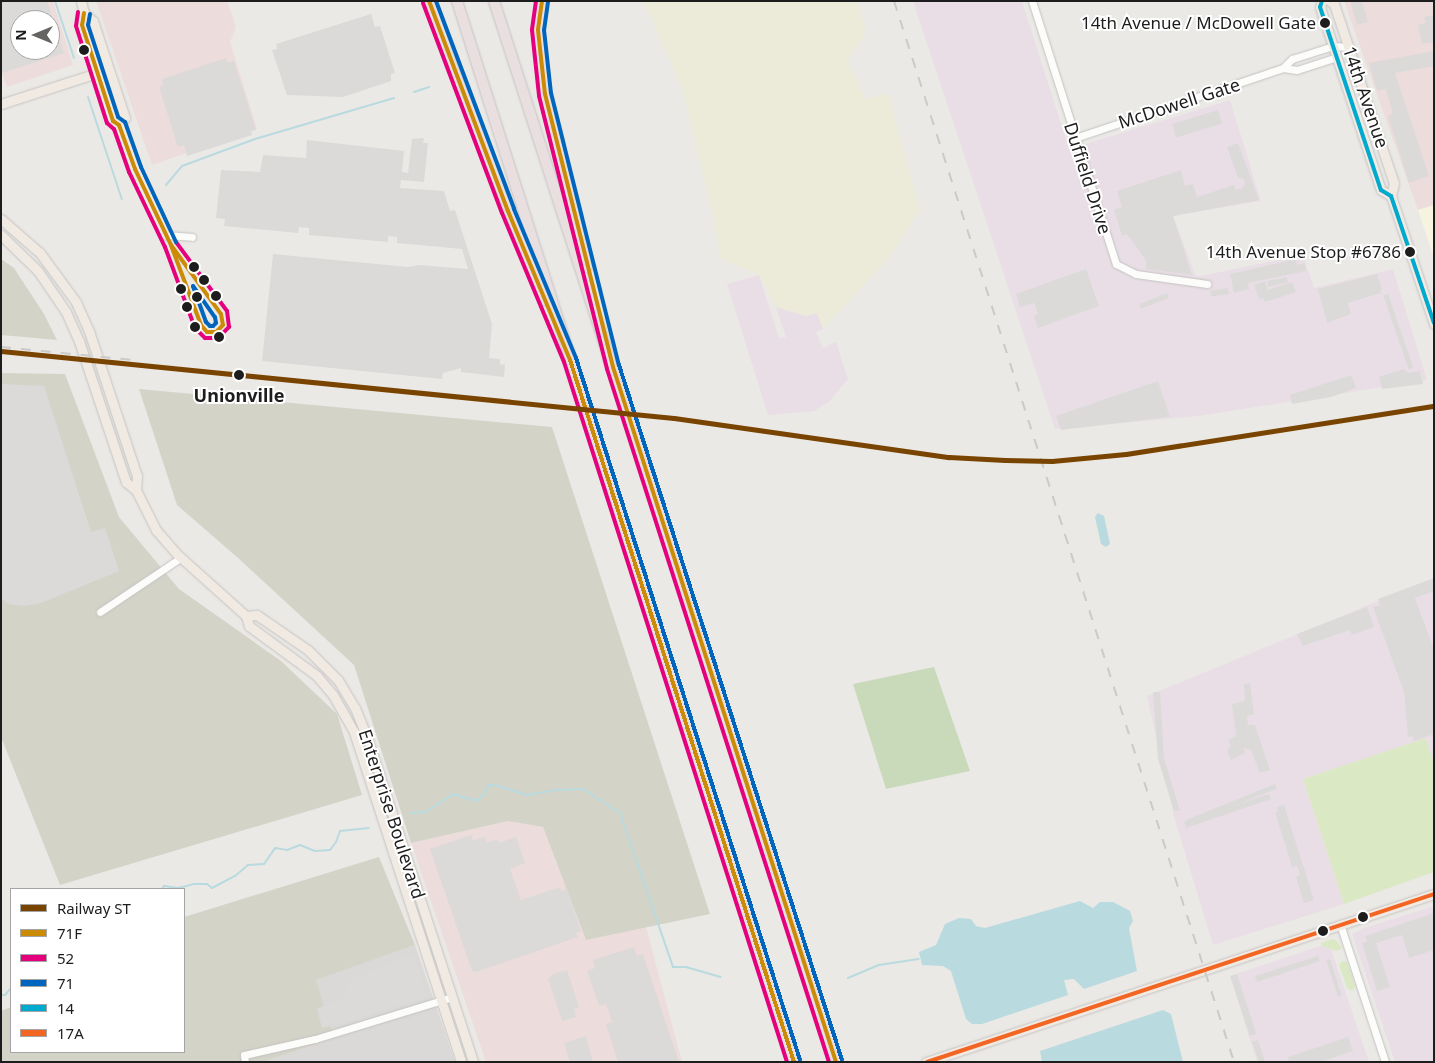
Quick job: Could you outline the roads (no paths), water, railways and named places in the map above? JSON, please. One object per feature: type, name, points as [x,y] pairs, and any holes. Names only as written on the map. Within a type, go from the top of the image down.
[{"type":"highway","points":[[429,1],[508,211],[570,360]]},
{"type":"highway","points":[[457,1],[793,1061]]},
{"type":"highway","points":[[494,1],[837,1062]]},
{"type":"highway","points":[[542,1],[538,30],[544,94],[612,367]]},
{"type":"main road","points":[[80,1],[84,13],[82,25],[113,121],[119,125],[135,169],[165,235]]},
{"type":"main road","name":"14th Avenue","points":[[1322,1],[1320,7],[1381,190],[1391,196]]},
{"type":"main road","name":"14th Avenue","points":[[1330,1],[1334,4],[1394,183],[1391,196],[1434,324]]},
{"type":"main road","points":[[84,13],[93,21],[125,118],[119,125]]},
{"type":"main road","points":[[1,104],[97,73]]},
{"type":"main road","name":"Enterprise Boulevard","points":[[1,218],[40,253],[76,302],[89,331],[137,476],[136,490]]},
{"type":"main road","name":"Enterprise Boulevard","points":[[1,234],[38,271],[66,312],[79,341],[126,482],[136,490],[156,530],[180,558],[246,616],[249,626],[317,676],[333,695],[354,732],[461,1062]]},
{"type":"main road","name":"Enterprise Boulevard","points":[[246,616],[257,615],[308,650],[338,680],[355,708],[368,736],[473,1062]]},
{"type":"main road","points":[[926,1062],[1434,894]]},
{"type":"street","name":"Duffield Drive","points":[[1032,1],[1116,264],[1136,274],[1207,284]]},
{"type":"street","name":"McDowell Gate","points":[[1075,138],[1283,68],[1292,59],[1333,46],[1349,47]]},
{"type":"street","name":"McDowell Gate","points":[[1283,68],[1297,70],[1337,58]]},
{"type":"street","points":[[97,73],[109,69]]},
{"type":"street","points":[[165,235],[192,237]]},
{"type":"street","points":[[100,612],[180,558]]},
{"type":"street","points":[[1340,924],[1385,1062]]},
{"type":"street","points":[[244,1058],[315,1039],[452,996]]},
{"type":"water","points":[[1098,513],[1104,516],[1110,544],[1106,547],[1101,544],[1095,517]]},
{"type":"water","points":[[1080,901],[1093,908],[1100,902],[1113,902],[1130,911],[1133,921],[1129,928],[1137,971],[1084,989],[1074,979],[1064,980],[1068,995],[982,1024],[972,1024],[966,1019],[951,971],[943,966],[922,965],[919,952],[936,945],[945,924],[959,918],[971,919],[976,926],[985,928]]},
{"type":"water","points":[[1163,1010],[1171,1014],[1183,1062],[1042,1062],[1040,1051]]},
{"type":"waterway","points":[[55,1],[74,58]]},
{"type":"waterway","points":[[414,92],[429,87]]},
{"type":"waterway","points":[[88,97],[122,200]]},
{"type":"waterway","points":[[166,185],[182,166],[255,139],[394,98]]},
{"type":"waterway","points":[[410,813],[426,812],[453,794],[476,801],[484,794],[489,785],[499,786],[527,795],[555,790],[583,789],[620,813],[673,967],[686,967],[721,977]]},
{"type":"waterway","points":[[178,888],[194,884],[207,884],[212,888],[235,876],[248,865],[264,864],[275,848],[287,850],[300,845],[315,851],[330,850],[336,842],[340,831],[369,828]]},
{"type":"waterway","points":[[163,888],[164,886],[178,888]]},
{"type":"waterway","points":[[848,978],[879,965],[919,959]]},
{"type":"waterway","points":[[1,995],[5,995],[10,989]]},
{"type":"railway","points":[[894,1],[1234,1062]]},
{"type":"railway","points":[[1,347],[133,360]]},
{"type":"rail line","name":"ST","points":[[1,351],[674,418],[949,457],[1005,460],[1052,461],[1126,454],[1434,406]]},
{"type":"place","name":"14th Avenue / McDowell Gate","points":[[1325,23]]},
{"type":"place","name":"14th Avenue Stop #6786","points":[[1410,252]]},
{"type":"place","name":"Unionville","points":[[239,375]]}]
